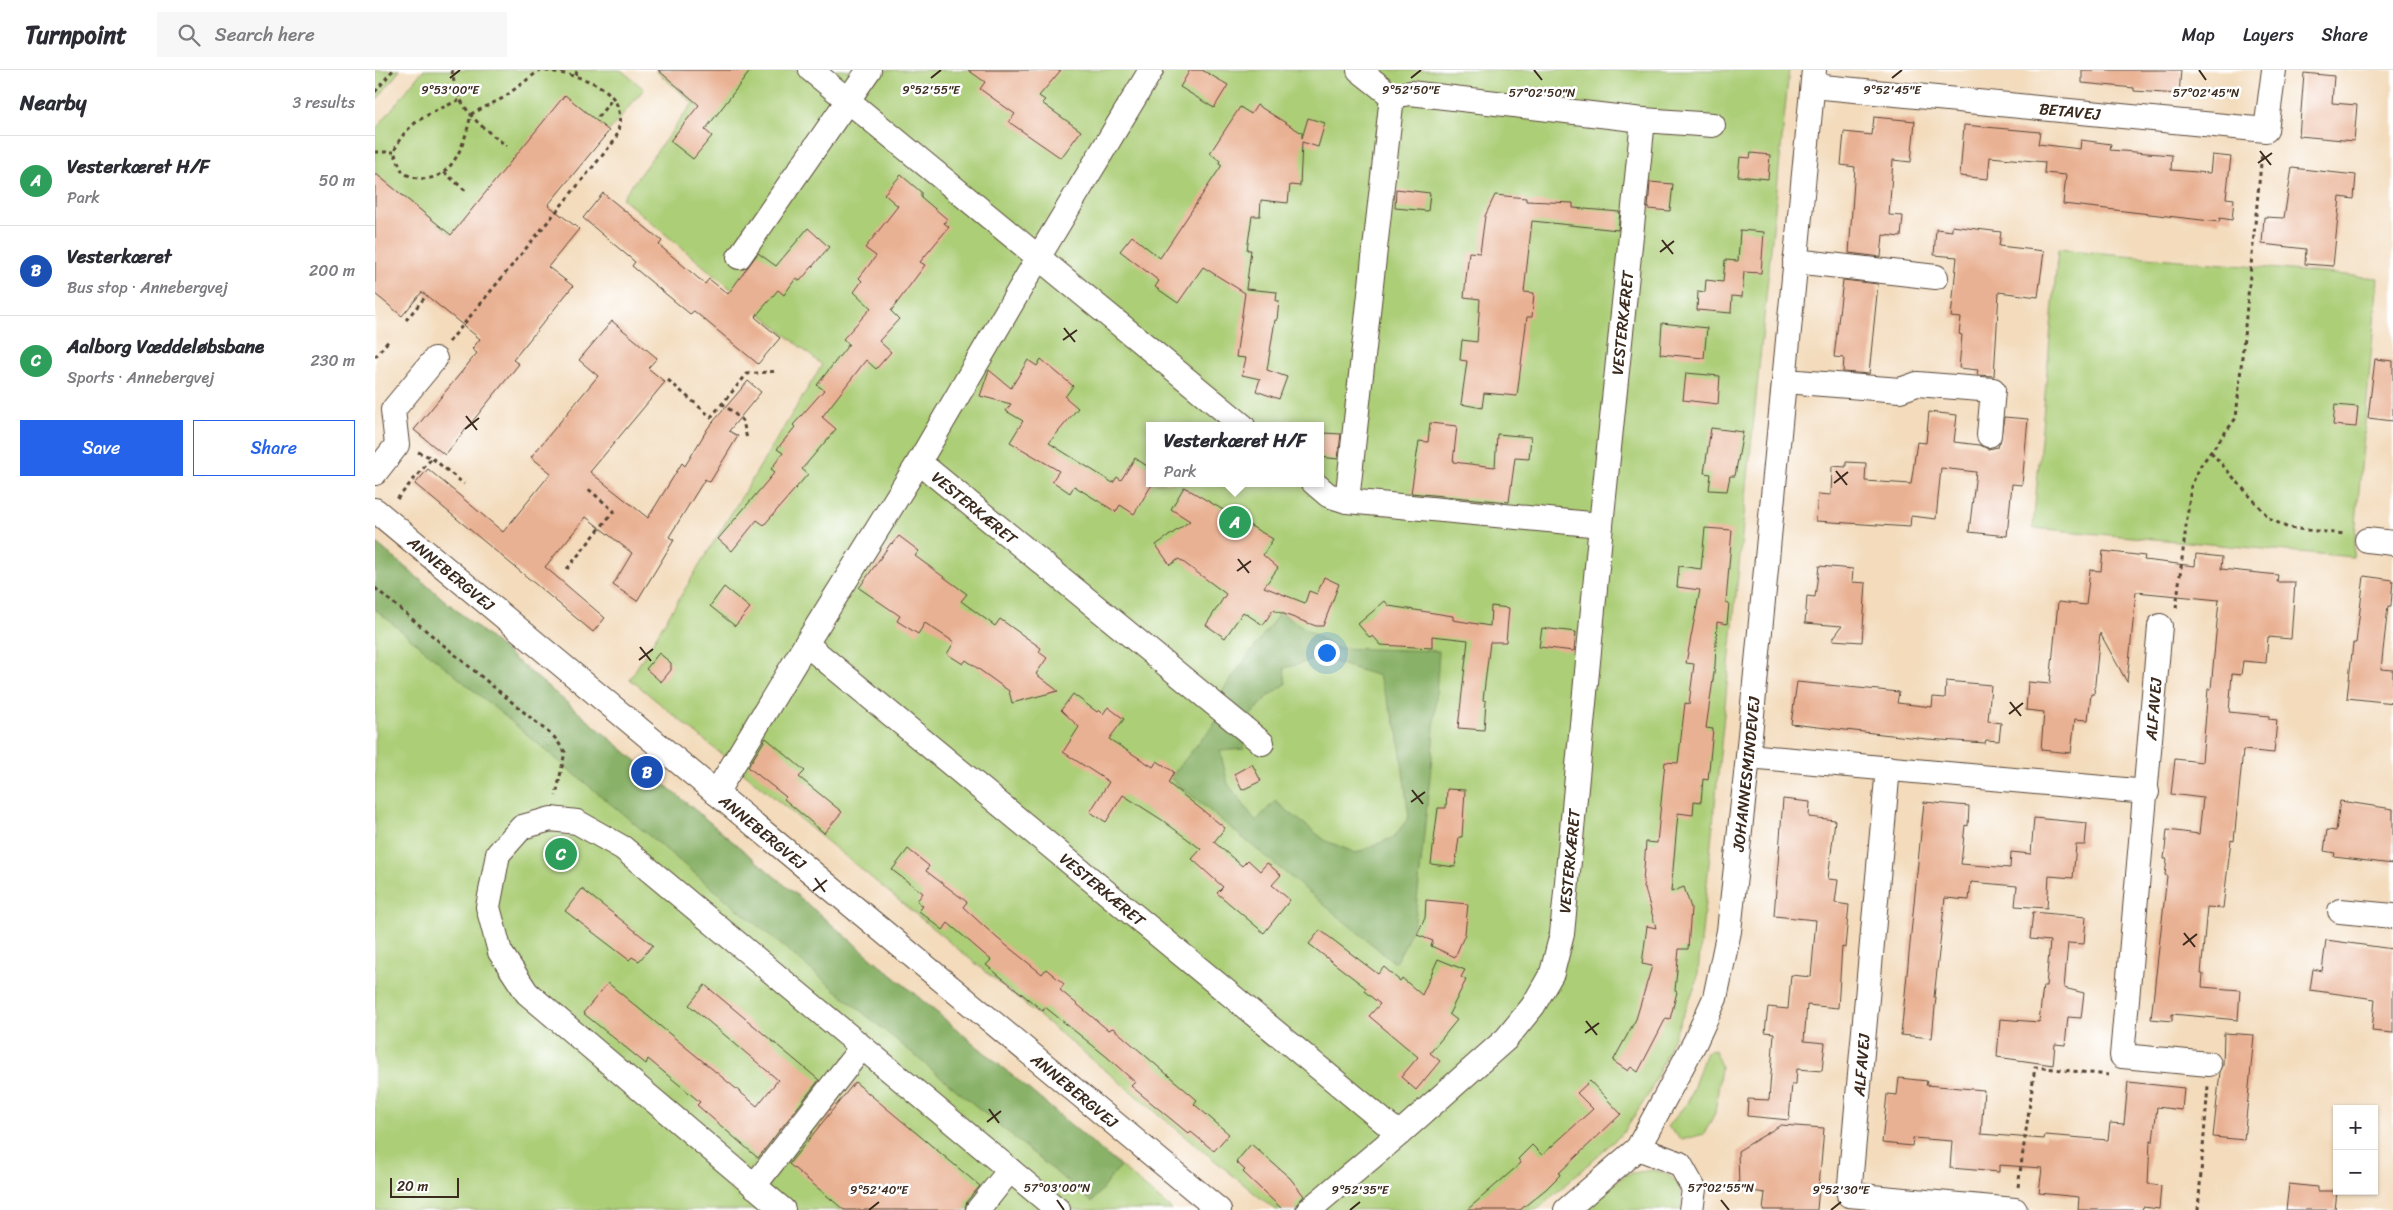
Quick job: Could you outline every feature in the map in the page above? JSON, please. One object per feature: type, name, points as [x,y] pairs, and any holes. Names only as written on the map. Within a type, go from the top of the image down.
[{"type":"street","points":[[811,70],[1238,422]]},
{"type":"street","points":[[739,257],[869,70]]},
{"type":"street","name":"VESTERKÆRET","points":[[716,793],[805,644],[919,462],[1151,70]]},
{"type":"street","points":[[1359,70],[1392,96],[1410,94],[1643,120],[1713,125]]},
{"type":"street","points":[[2266,130],[2274,70]]},
{"type":"street","name":"BETAVEJ","points":[[1814,78],[2266,130]]},
{"type":"street","name":"JOHANNESMINDEVEJ","points":[[1566,1210],[1638,1148],[1695,1042],[1715,998],[1729,931],[1748,756],[1814,78]]},
{"type":"street","points":[[1347,500],[1392,96]]},
{"type":"street","name":"VESTERKÆRET","points":[[1309,1210],[1399,1134],[1506,1039],[1533,1006],[1552,972],[1562,934],[1601,526],[1643,120]]},
{"type":"street","points":[[1795,261],[1937,277]]},
{"type":"street","points":[[375,472],[397,445],[393,410],[435,359]]},
{"type":"street","points":[[1785,381],[1900,390],[1917,384],[1993,390],[1989,436]]},
{"type":"street","name":"VESTERKÆRET","points":[[919,462],[1262,743]]},
{"type":"street","points":[[1319,487],[1328,495],[1347,500],[1601,526]]},
{"type":"street","name":"ANNEBERGVEJ","points":[[375,510],[1219,1210]]},
{"type":"street","points":[[2367,540],[2393,543]]},
{"type":"street","name":"ALFAVEJ","points":[[2122,1056],[2147,792],[2160,626]]},
{"type":"street","name":"VESTERKÆRET","points":[[805,644],[1399,1134]]},
{"type":"street","points":[[1748,756],[2147,792]]},
{"type":"street","name":"ALFAVEJ","points":[[1888,768],[1849,1195],[2016,1200]]},
{"type":"street","points":[[783,1210],[527,993],[500,952],[488,906],[499,854],[522,827],[551,819],[577,822],[623,848],[1058,1210]]},
{"type":"street","points":[[2340,911],[2393,916]]},
{"type":"street","points":[[754,1186],[862,1047]]},
{"type":"street","points":[[2122,1056],[2209,1064]]},
{"type":"street","points":[[1638,1148],[1680,1164],[1694,1189],[1691,1210]]},
{"type":"street","points":[[978,1210],[1010,1170]]},
{"type":"path","points":[[375,92],[393,70]]},
{"type":"path","points":[[452,70],[459,100],[471,114],[507,146]]},
{"type":"path","points":[[435,359],[615,140],[621,119],[620,109],[613,98],[575,75],[540,70],[503,98],[471,114],[457,158],[451,168],[431,177],[410,176],[399,167],[394,152],[402,136],[417,120],[459,100]]},
{"type":"path","points":[[575,75],[577,70]]},
{"type":"path","points":[[597,117],[613,98]]},
{"type":"path","points":[[2160,626],[2175,617],[2191,486],[2211,452],[2236,418],[2261,157],[2266,130]]},
{"type":"path","points":[[375,152],[394,152]]},
{"type":"path","points":[[444,172],[467,192]]},
{"type":"path","points":[[406,320],[426,296]]},
{"type":"path","points":[[375,357],[390,339]]},
{"type":"path","points":[[667,380],[711,417],[747,374],[777,371]]},
{"type":"path","points":[[722,404],[743,421],[747,439]]},
{"type":"path","points":[[397,445],[432,458],[464,484]]},
{"type":"path","points":[[2211,452],[2269,518],[2288,528],[2359,535],[2367,540]]},
{"type":"path","points":[[396,499],[432,458]]},
{"type":"path","points":[[567,569],[614,512],[586,487]]},
{"type":"path","points":[[375,588],[555,738],[565,752],[551,819]]},
{"type":"path","points":[[2016,1200],[2035,1067],[2108,1076],[2122,1056]]},
{"type":"path","points":[[2198,1210],[2209,1064]]},
{"type":"green space","points":[[375,70],[400,70],[375,102]]},
{"type":"green space","points":[[423,70],[621,70],[644,89],[609,131],[451,235],[375,173],[375,130]]},
{"type":"green space","points":[[655,70],[1789,70],[1697,982],[1650,1092],[1624,1132],[1537,1210],[1275,1210],[630,679],[822,365],[622,198],[693,103]]},
{"type":"green space","points":[[2058,249],[2378,278],[2353,557],[2033,528]]},
{"type":"green space","points":[[375,542],[1120,1166],[1172,1210],[375,1210]]},
{"type":"green space","points":[[375,542],[1120,1166],[1092,1202],[375,609]]},
{"type":"green space","points":[[1280,612],[1335,648],[1439,651],[1432,757],[1415,920],[1406,943],[1395,963],[1170,778],[1218,719],[1245,743],[1244,749],[1220,751],[1228,784],[1256,821],[1275,801],[1326,841],[1356,853],[1394,837],[1409,817],[1398,732],[1379,676],[1321,658],[1284,668],[1286,684],[1267,697],[1248,718],[1218,697]]},
{"type":"green space","points":[[1715,1050],[1721,1067],[1715,1113],[1704,1134],[1682,1140],[1668,1127],[1689,1100],[1706,1052]]},
{"type":"green space","points":[[1653,1170],[1667,1175],[1676,1183],[1681,1195],[1681,1210],[1584,1210],[1626,1174]]},
{"type":"building","points":[[658,70],[751,70],[705,130],[712,136],[693,159],[670,141],[699,105]]},
{"type":"building","points":[[968,70],[1061,70],[1039,96],[1045,100],[1042,103],[1081,131],[1061,158],[1009,122],[1015,114],[980,89],[985,82]]},
{"type":"building","points":[[1190,70],[1202,70],[1228,85],[1214,108],[1180,87]]},
{"type":"building","points":[[2082,70],[2181,70],[2179,94],[2134,91],[2134,88],[2082,83]]},
{"type":"building","points":[[2304,73],[2334,76],[2332,103],[2357,105],[2354,141],[2299,136]]},
{"type":"building","points":[[565,95],[609,131],[548,205],[579,229],[548,267],[573,286],[513,360],[519,364],[445,455],[414,430],[477,353],[472,349],[480,339],[422,292],[402,316],[375,294],[375,173],[451,235]]},
{"type":"building","points":[[1257,105],[1302,133],[1302,138],[1308,118],[1325,123],[1318,147],[1302,142],[1300,186],[1290,185],[1288,203],[1261,200],[1260,216],[1252,216],[1247,250],[1251,250],[1246,289],[1277,292],[1276,301],[1279,301],[1277,320],[1275,320],[1267,370],[1287,377],[1279,399],[1256,391],[1260,379],[1242,375],[1246,358],[1236,357],[1245,293],[1203,267],[1178,303],[1155,287],[1159,281],[1120,251],[1132,236],[1160,258],[1222,165],[1210,153],[1240,107],[1251,114]]},
{"type":"building","points":[[1874,117],[1915,121],[1911,162],[1893,160],[1889,215],[1903,216],[1901,237],[1883,235],[1881,257],[1849,253],[1855,167],[1841,165],[1844,132],[1872,135]]},
{"type":"building","points":[[1964,125],[2040,132],[2038,144],[2080,149],[2081,140],[2111,144],[2110,150],[2172,155],[2171,170],[2210,173],[2212,155],[2231,157],[2226,198],[2234,199],[2232,220],[2220,218],[2219,222],[2063,204],[2066,175],[2044,173],[2045,162],[1990,157],[1988,179],[1960,176]]},
{"type":"building","points":[[1751,153],[1770,155],[1768,179],[1738,176],[1740,157],[1750,158]]},
{"type":"building","points":[[2292,168],[2356,175],[2354,199],[2340,197],[2333,266],[2305,264],[2306,249],[2262,244],[2264,217],[2284,218]]},
{"type":"building","points":[[901,175],[921,192],[921,197],[947,219],[944,223],[949,227],[920,262],[925,265],[891,311],[899,319],[879,341],[891,352],[876,369],[866,360],[822,417],[836,429],[802,469],[808,474],[764,525],[757,520],[732,551],[718,539],[775,472],[771,469],[783,453],[777,449],[795,427],[793,425],[824,390],[817,385],[849,344],[843,339],[871,308],[854,292],[862,281],[859,278],[876,256],[865,248],[898,206],[884,194]]},
{"type":"building","points":[[1650,182],[1673,184],[1670,211],[1648,209]]},
{"type":"building","points":[[1396,189],[1430,193],[1428,211],[1395,208]]},
{"type":"building","points":[[603,193],[662,241],[659,245],[705,284],[709,279],[728,294],[758,253],[776,266],[808,228],[829,247],[800,281],[796,278],[784,295],[778,290],[755,317],[780,338],[758,364],[694,311],[690,314],[632,266],[635,262],[583,218]]},
{"type":"building","points":[[1495,195],[1526,198],[1526,201],[1573,203],[1573,208],[1620,212],[1618,230],[1532,221],[1524,292],[1534,293],[1532,317],[1527,317],[1517,396],[1484,393],[1482,408],[1461,404],[1467,361],[1460,360],[1462,340],[1477,342],[1480,299],[1464,297],[1469,252],[1480,253],[1485,216]]},
{"type":"building","points":[[1952,226],[2001,232],[1999,246],[2044,251],[2038,297],[1999,292],[1994,376],[1977,375],[1978,370],[1959,368],[1962,335],[1959,334],[1961,318],[1951,317],[1957,257],[1934,255],[1936,229],[1952,231]]},
{"type":"building","points":[[1740,230],[1764,232],[1761,273],[1744,272],[1742,297],[1732,296],[1731,313],[1697,310],[1698,291],[1705,292],[1706,280],[1723,282],[1725,260],[1738,261]]},
{"type":"building","points":[[1843,280],[1878,284],[1869,374],[1843,372],[1844,358],[1834,357]]},
{"type":"building","points":[[612,321],[657,358],[648,368],[665,382],[590,472],[648,518],[682,463],[685,466],[708,428],[748,381],[761,392],[729,431],[738,436],[710,482],[705,479],[669,537],[674,540],[637,601],[613,585],[632,553],[586,517],[545,567],[605,618],[593,632],[415,484],[428,469],[503,532],[551,473],[531,457],[598,376],[579,360]]},
{"type":"building","points":[[1662,323],[1707,328],[1704,358],[1660,354]]},
{"type":"building","points":[[1041,359],[1073,386],[1065,397],[1078,408],[1049,443],[1113,483],[1117,477],[1121,480],[1135,458],[1146,465],[1146,487],[1151,487],[1134,514],[1120,505],[1116,512],[1074,486],[1070,493],[1052,481],[1059,471],[1010,442],[1023,421],[1006,411],[1011,404],[980,396],[989,370],[1011,388],[1028,360],[1037,366]]},
{"type":"building","points":[[2375,359],[2393,361],[2393,421],[2368,418]]},
{"type":"building","points":[[1686,373],[1720,376],[1718,404],[1683,400]]},
{"type":"building","points":[[2335,405],[2358,407],[2356,427],[2333,425]]},
{"type":"building","points":[[1929,412],[1957,415],[1954,442],[1980,445],[1988,449],[1998,447],[2004,417],[2028,419],[2022,485],[2012,484],[2007,536],[1969,532],[1976,472],[1941,468],[1936,519],[1911,516],[1910,527],[1816,521],[1818,494],[1831,495],[1832,466],[1846,467],[1846,462],[1866,463],[1865,481],[1911,484],[1917,442],[1926,443]]},
{"type":"building","points":[[1430,423],[1457,426],[1453,462],[1495,467],[1497,434],[1531,437],[1529,459],[1515,458],[1509,502],[1411,493],[1419,441],[1428,442]]},
{"type":"building","points":[[1711,428],[1743,432],[1735,476],[1730,476],[1727,491],[1709,490],[1711,474],[1704,473]]},
{"type":"building","points":[[1324,433],[1341,434],[1338,459],[1324,457]]},
{"type":"building","points":[[1184,487],[1273,539],[1263,555],[1278,568],[1264,587],[1305,603],[1309,591],[1317,594],[1324,577],[1339,584],[1323,626],[1316,626],[1273,610],[1263,625],[1243,612],[1225,638],[1206,625],[1226,594],[1179,559],[1170,565],[1156,545],[1190,521],[1171,509]]},
{"type":"building","points":[[1705,528],[1732,530],[1726,602],[1729,603],[1727,624],[1717,622],[1715,666],[1706,728],[1713,729],[1708,780],[1703,779],[1701,802],[1694,801],[1693,815],[1678,813],[1671,892],[1684,887],[1691,908],[1688,949],[1679,949],[1675,991],[1677,992],[1670,1019],[1666,1018],[1638,1072],[1631,1067],[1628,1071],[1613,1061],[1636,1019],[1652,966],[1642,964],[1647,926],[1656,928],[1643,882],[1646,842],[1657,843],[1665,762],[1678,763],[1685,703],[1689,704],[1694,664],[1686,663],[1700,590],[1677,587],[1679,566],[1701,569]]},
{"type":"building","points":[[899,536],[919,551],[915,556],[967,594],[961,601],[995,626],[1000,619],[1041,648],[1039,652],[1047,658],[1036,674],[1058,691],[1012,703],[1009,691],[966,660],[963,664],[947,654],[954,642],[925,623],[918,634],[897,621],[900,616],[859,588],[891,543]]},
{"type":"building","points":[[2103,551],[2145,556],[2144,560],[2195,566],[2196,554],[2222,557],[2221,569],[2278,575],[2277,582],[2295,582],[2291,639],[2268,637],[2266,663],[2243,661],[2241,675],[2232,674],[2229,712],[2269,716],[2269,719],[2277,720],[2274,753],[2243,750],[2234,841],[2231,840],[2223,908],[2207,907],[2201,974],[2203,974],[2202,987],[2240,990],[2238,1020],[2172,1014],[2172,1021],[2151,1019],[2167,876],[2165,875],[2167,859],[2164,859],[2167,830],[2199,834],[2203,798],[2171,794],[2175,759],[2202,762],[2208,689],[2211,689],[2219,600],[2136,592],[2127,682],[2100,633],[2094,694],[2091,694],[2088,720],[2075,719],[2071,753],[2041,750],[2044,712],[2026,710],[2028,682],[2050,684],[2058,602],[2086,605],[2090,570],[2101,571]]},
{"type":"building","points":[[1819,566],[1853,569],[1852,582],[1866,583],[1862,642],[1832,640],[1842,626],[1805,623],[1807,596],[1815,597]]},
{"type":"building","points":[[2364,576],[2393,580],[2381,669],[2393,670],[2393,703],[2347,698],[2353,643],[2356,643]]},
{"type":"building","points":[[724,587],[750,608],[735,626],[710,606]]},
{"type":"building","points":[[1385,601],[1389,606],[1453,616],[1453,620],[1490,626],[1491,606],[1509,608],[1506,642],[1490,642],[1483,700],[1486,701],[1484,730],[1458,728],[1468,640],[1432,636],[1432,648],[1381,645],[1373,636],[1370,638],[1358,624]]},
{"type":"building","points":[[1542,628],[1576,632],[1574,651],[1539,647]]},
{"type":"building","points":[[659,653],[671,663],[671,670],[661,682],[646,669]]},
{"type":"building","points":[[1946,681],[1991,685],[1988,721],[2001,723],[1999,741],[1986,740],[1985,743],[1927,739],[1791,724],[1797,682],[1899,692],[1897,703],[1932,707],[1933,697],[1945,698]]},
{"type":"building","points":[[1073,694],[1097,712],[1099,710],[1103,714],[1108,707],[1124,719],[1109,739],[1153,767],[1157,761],[1174,772],[1168,783],[1225,828],[1214,842],[1242,866],[1248,860],[1260,871],[1267,863],[1281,875],[1272,885],[1290,900],[1264,933],[1217,893],[1223,887],[1192,859],[1201,849],[1162,820],[1123,795],[1106,822],[1090,812],[1109,782],[1063,752],[1079,727],[1061,710]]},
{"type":"building","points":[[766,738],[805,771],[799,777],[842,812],[824,833],[784,799],[786,797],[748,767]]},
{"type":"building","points":[[1252,764],[1261,781],[1242,790],[1234,774]]},
{"type":"building","points":[[1447,789],[1465,790],[1462,837],[1459,837],[1455,867],[1431,864],[1438,808],[1446,808]]},
{"type":"building","points":[[1783,799],[1810,802],[1809,817],[1835,820],[1828,879],[1838,880],[1835,903],[1849,905],[1845,948],[1842,947],[1838,1008],[1807,1005],[1804,1041],[1825,1043],[1822,1071],[1797,1069],[1796,1084],[1792,1084],[1789,1120],[1747,1116],[1748,1099],[1769,1100],[1774,1033],[1765,1032],[1768,1007],[1788,1009],[1791,975],[1811,977],[1816,920],[1774,916]]},
{"type":"building","points":[[2340,801],[2393,809],[2393,864],[2334,857],[2335,853],[2324,851],[2327,830],[2336,831]]},
{"type":"building","points":[[1924,802],[1969,806],[1968,826],[1965,825],[1961,864],[2010,868],[2011,852],[2031,854],[2034,818],[2087,823],[2085,845],[2076,845],[2073,878],[2049,876],[2047,908],[2015,906],[2017,886],[1971,882],[1969,900],[1945,898],[1934,997],[1936,997],[1932,1038],[1901,1035]]},
{"type":"building","points":[[908,849],[929,866],[926,871],[967,902],[963,907],[997,938],[1042,974],[1046,969],[1064,984],[1060,990],[1108,1030],[1113,1028],[1197,1100],[1194,1104],[1229,1134],[1214,1151],[1191,1132],[1189,1134],[1131,1086],[1135,1082],[1107,1057],[1045,1007],[1043,1011],[986,965],[991,960],[948,923],[943,930],[919,911],[923,906],[917,901],[923,893],[892,870]]},
{"type":"building","points":[[582,889],[653,945],[639,961],[632,957],[629,960],[565,911]]},
{"type":"building","points":[[1426,900],[1468,904],[1465,934],[1455,957],[1431,946],[1433,941],[1417,935],[1425,918]]},
{"type":"building","points":[[2033,912],[2086,917],[2084,944],[2068,943],[2064,988],[2084,993],[2081,1018],[2068,1017],[2065,1045],[2055,1044],[2053,1065],[1997,1057],[2000,1019],[2039,1022],[2043,986],[2046,986],[2050,941],[2030,939]]},
{"type":"building","points":[[1320,930],[1378,974],[1384,967],[1400,981],[1402,978],[1422,995],[1438,959],[1465,970],[1461,977],[1466,980],[1449,1014],[1457,1020],[1430,1053],[1440,1061],[1416,1090],[1401,1077],[1418,1057],[1369,1016],[1380,1004],[1364,991],[1366,988],[1309,944]]},
{"type":"building","points":[[2326,940],[2393,949],[2393,1033],[2372,1031],[2375,999],[2310,990],[2313,969],[2322,971]]},
{"type":"building","points":[[608,983],[757,1106],[778,1080],[689,1005],[705,985],[819,1080],[758,1158],[697,1105],[700,1102],[648,1059],[646,1064],[583,1013]]},
{"type":"building","points":[[2224,1033],[2254,1035],[2244,1140],[2213,1137],[2220,1072],[2223,1066]]},
{"type":"building","points":[[1899,1078],[1927,1081],[1926,1085],[1984,1090],[1981,1134],[2044,1139],[2045,1135],[2108,1140],[2110,1123],[2124,1124],[2128,1082],[2184,1088],[2182,1110],[2157,1107],[2153,1141],[2150,1141],[2148,1184],[2161,1186],[2159,1209],[2143,1207],[2142,1210],[2078,1210],[2079,1197],[2039,1193],[2042,1168],[1999,1165],[1999,1172],[1950,1168],[1952,1141],[1913,1138],[1912,1146],[1882,1143],[1887,1094],[1897,1095]]},
{"type":"building","points":[[1590,1081],[1621,1114],[1559,1173],[1560,1175],[1546,1189],[1520,1210],[1467,1210],[1521,1163],[1518,1159],[1532,1145],[1542,1155],[1593,1109],[1577,1093]]},
{"type":"building","points":[[855,1082],[980,1186],[967,1201],[965,1210],[844,1210],[789,1164]]},
{"type":"building","points":[[1781,1125],[1824,1128],[1817,1210],[1763,1210],[1765,1193],[1739,1189],[1738,1151]]},
{"type":"building","points":[[1251,1144],[1290,1178],[1304,1196],[1296,1205],[1296,1210],[1283,1210],[1243,1172],[1245,1170],[1236,1162]]},
{"type":"building","points":[[2289,1184],[2317,1187],[2317,1191],[2333,1191],[2333,1195],[2337,1195],[2335,1210],[2286,1210]]},
{"type":"place","name":"Vesterkæret H/F","points":[[1235,522]]},
{"type":"place","name":"Vesterkæret","points":[[647,772]]},
{"type":"place","name":"Aalborg Væddeløbsbane","points":[[561,854]]}]
